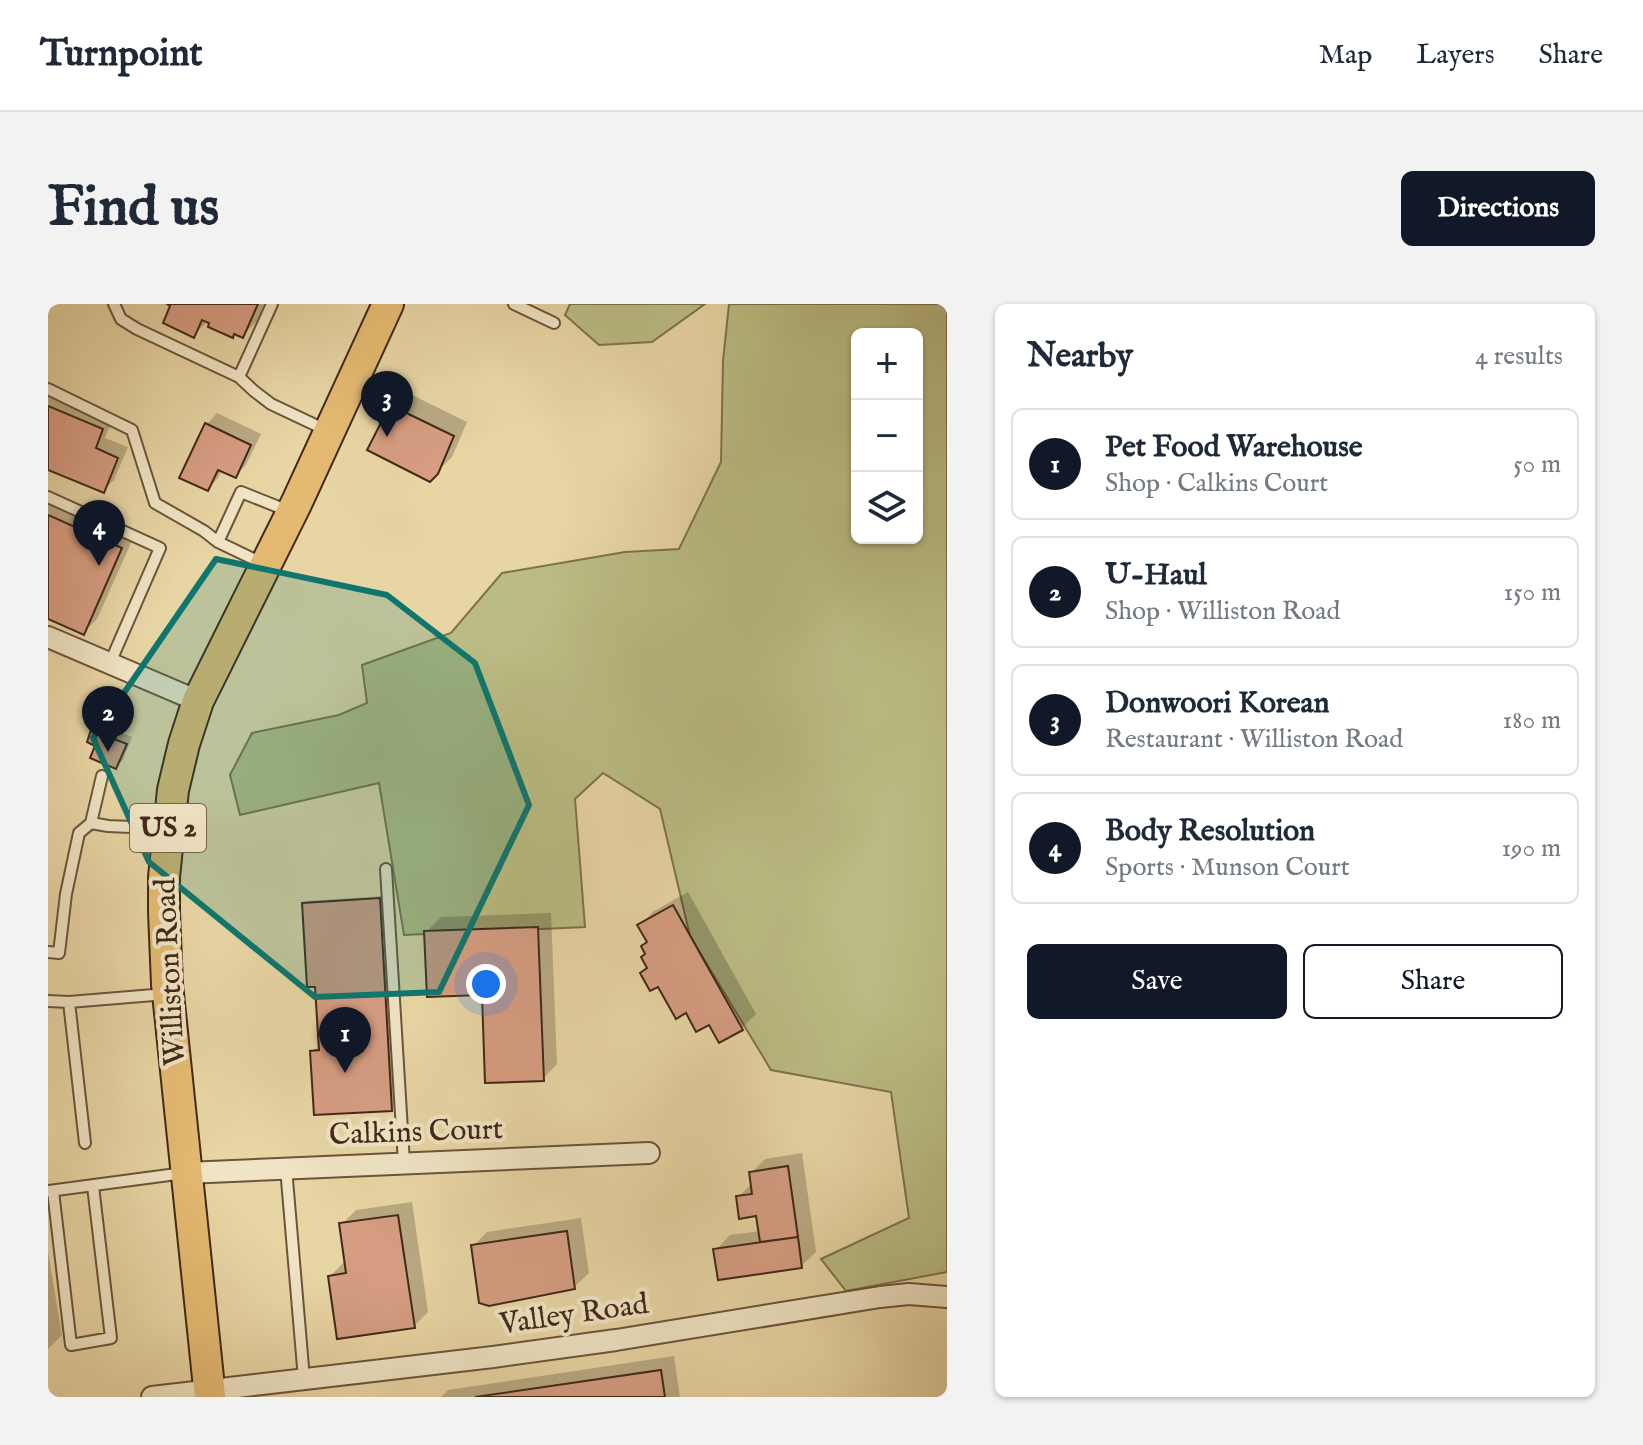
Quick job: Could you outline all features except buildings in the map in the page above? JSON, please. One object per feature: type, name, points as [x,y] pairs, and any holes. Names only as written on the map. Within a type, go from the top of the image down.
[{"type":"main road","name":"Williston Road","points":[[210,1394],[168,994],[164,877],[173,790],[198,701],[267,566],[388,304]]},
{"type":"street","points":[[48,637],[198,701]]},
{"type":"street","name":"Calkins Court","points":[[186,1173],[649,1153]]},
{"type":"street","name":"Valley Road","points":[[152,1397],[210,1394],[304,1379],[493,1357],[880,1297],[909,1294],[947,1297]]},
{"type":"lane","points":[[114,304],[121,319],[137,329],[239,377],[271,404],[330,432]]},
{"type":"lane","points":[[239,377],[272,304]]},
{"type":"lane","points":[[514,304],[554,323]]},
{"type":"lane","points":[[48,389],[132,430],[155,503],[218,542],[267,566]]},
{"type":"lane","points":[[218,542],[241,492],[292,512]]},
{"type":"lane","points":[[48,497],[160,548],[110,663]]},
{"type":"lane","points":[[48,952],[59,953],[66,894],[79,833],[91,823],[102,776]]},
{"type":"lane","points":[[91,823],[131,827],[170,817]]},
{"type":"lane","points":[[386,869],[404,1163]]},
{"type":"lane","points":[[48,1001],[168,994]]},
{"type":"lane","points":[[69,1002],[85,1143]]},
{"type":"lane","points":[[286,1168],[304,1379]]},
{"type":"lane","points":[[93,1186],[111,1338],[71,1345],[50,1191],[186,1173]]},
{"type":"highlighted area","points":[[216,559],[387,595],[475,663],[529,805],[439,992],[315,997],[149,862],[93,738]]},
{"type":"green space","points":[[570,304],[705,304],[652,342],[599,345],[565,315]]},
{"type":"green space","points":[[729,304],[947,304],[947,1272],[846,1291],[821,1259],[909,1218],[891,1092],[771,1070],[690,936],[660,809],[603,773],[575,799],[585,927],[404,935],[379,783],[240,815],[230,775],[252,733],[339,715],[367,703],[362,665],[451,633],[502,573],[625,552],[679,549],[721,462],[723,361]]},
{"type":"place","name":"Donwoori Korean","points":[[387,437]]},
{"type":"place","name":"Body Resolution","points":[[99,566]]},
{"type":"place","name":"U-Haul","points":[[108,752]]},
{"type":"place","name":"Pet Food Warehouse","points":[[345,1073]]}]
